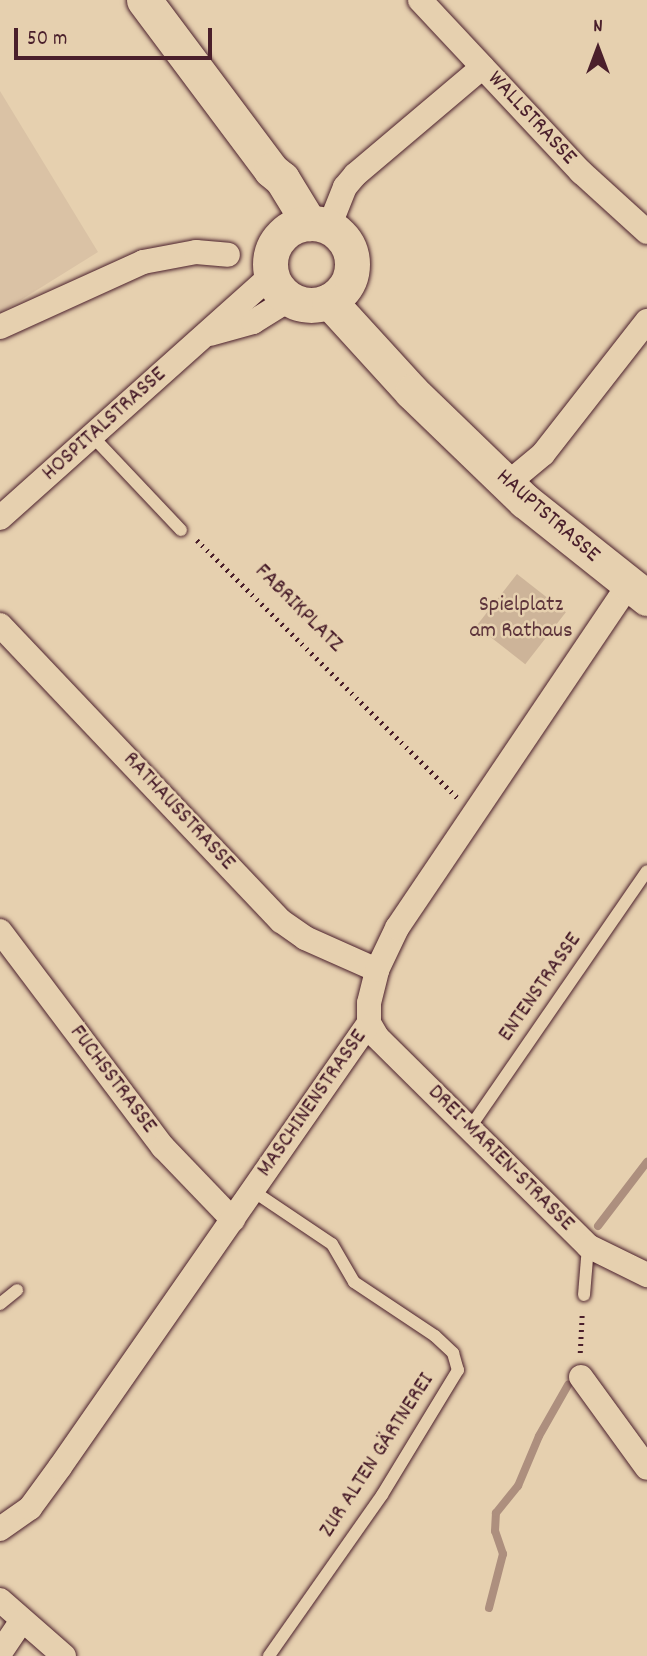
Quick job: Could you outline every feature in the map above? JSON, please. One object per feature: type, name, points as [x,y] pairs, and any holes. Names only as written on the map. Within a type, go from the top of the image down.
[{"type":"main road","points":[[144,0],[271,170],[282,178],[308,228],[349,248],[352,267],[338,293],[310,305],[281,287],[272,253],[308,228]]},
{"type":"main road","name":"HAUPTSTRASSE","points":[[338,293],[426,379],[453,429],[508,484],[638,591]]},
{"type":"street","name":"WALLSTRASSE","points":[[424,5],[581,172],[647,232]]},
{"type":"street","points":[[308,228],[355,175],[483,67]]},
{"type":"street","points":[[0,327],[143,262],[196,252],[228,256]]},
{"type":"street","name":"HOSPITALSTRASSE","points":[[0,517],[210,334],[281,287]]},
{"type":"street","points":[[508,484],[543,453],[647,321]]},
{"type":"street","name":"MASCHINENSTRASSE","points":[[0,1529],[30,1508],[369,1023],[369,1003],[377,971],[417,895],[474,811],[638,591]]},
{"type":"street","name":"RATHAUSSTRASSE","points":[[0,625],[281,921],[305,938],[377,971]]},
{"type":"street","name":"FUCHSSTRASSE","points":[[0,931],[163,1147],[233,1220]]},
{"type":"street","name":"DREI-MARIEN-STRASSE","points":[[369,1023],[377,1037],[588,1246],[647,1275]]},
{"type":"street","points":[[581,1377],[647,1468]]},
{"type":"street","points":[[0,1600],[21,1622],[64,1656]]},
{"type":"street","points":[[0,1653],[21,1622]]},
{"type":"lane","points":[[93,437],[181,530]]},
{"type":"lane","name":"ENTENSTRASSE","points":[[469,1129],[647,871]]},
{"type":"lane","name":"ZUR ALTEN GÄRTNEREI","points":[[253,1191],[332,1244],[354,1282],[435,1336],[453,1353],[458,1370],[382,1495],[268,1656]]},
{"type":"lane","points":[[583,1295],[588,1246]]},
{"type":"lane","points":[[0,1304],[17,1290]]},
{"type":"path","name":"FABRIKPLATZ","points":[[181,530],[204,544],[439,783],[474,811]]},
{"type":"path","points":[[581,1377],[583,1295]]},
{"type":"shaded area","points":[[0,91],[98,252],[0,313]]},
{"type":"green space","name":"Spielplatz am Rathaus","points":[[517,574],[566,612],[525,664],[476,626]]},
{"type":"waterway","points":[[598,1226],[647,1162]]},
{"type":"waterway","points":[[489,1608],[503,1554],[495,1531],[496,1513],[518,1486],[539,1436],[568,1385]]}]
